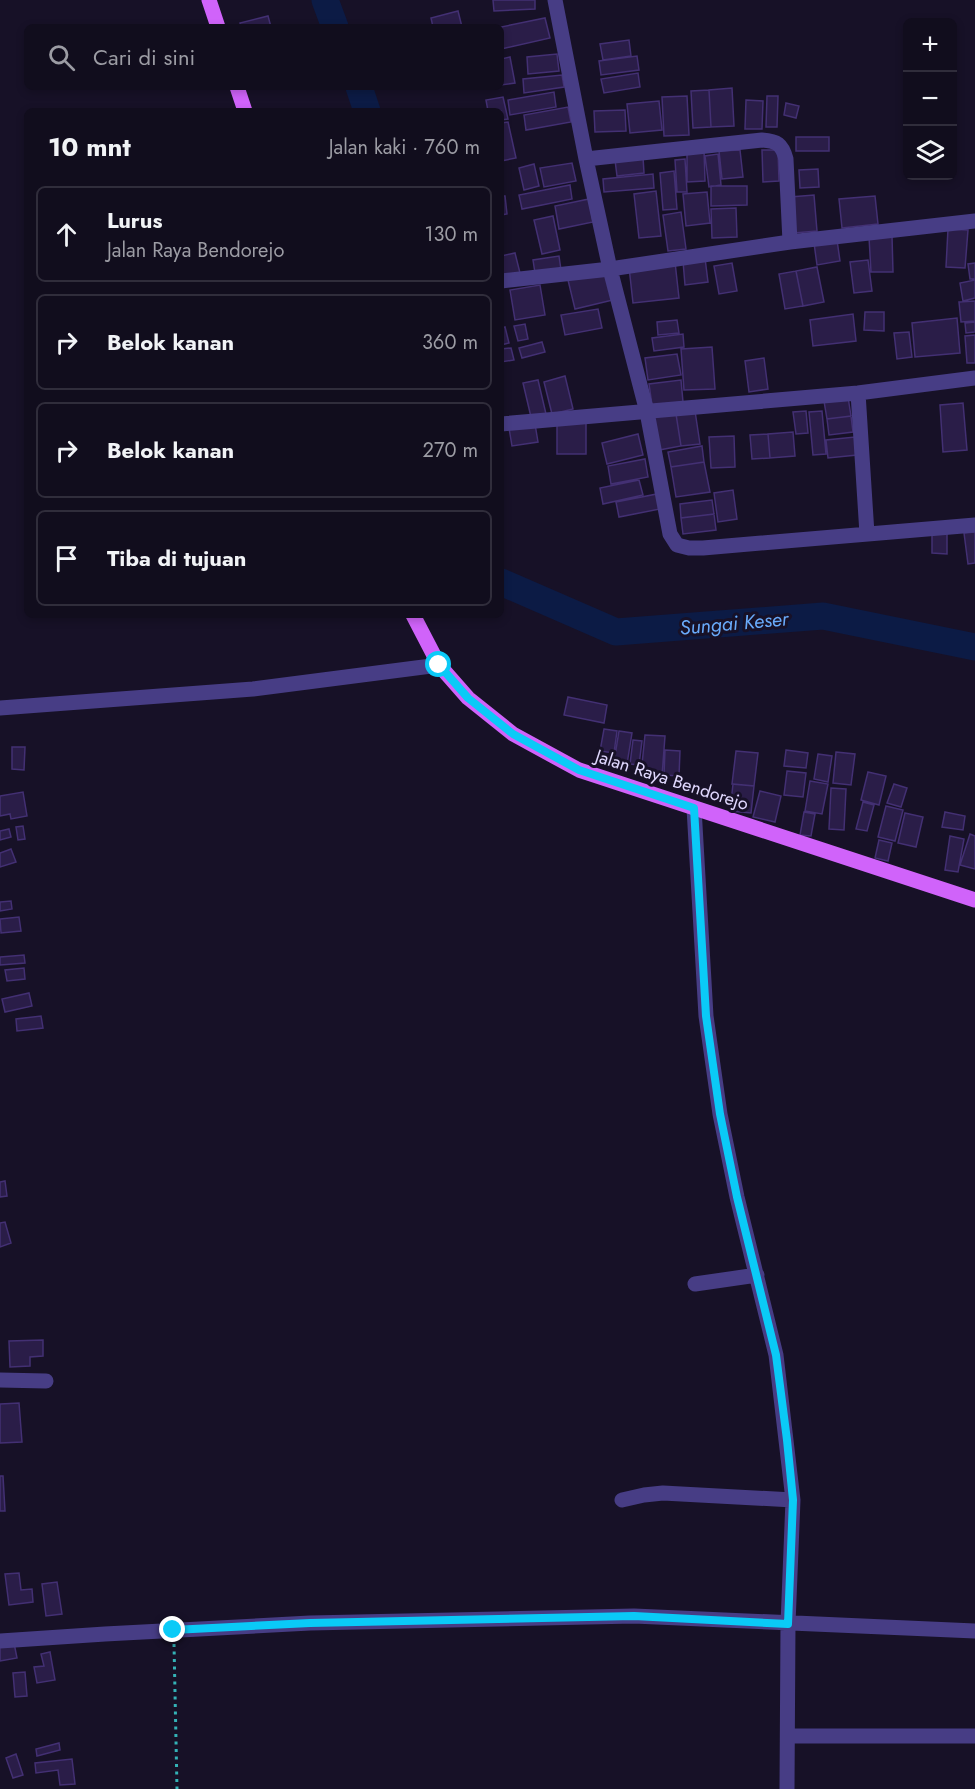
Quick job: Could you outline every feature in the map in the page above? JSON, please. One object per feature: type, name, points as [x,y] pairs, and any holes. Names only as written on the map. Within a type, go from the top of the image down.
[{"type":"main road","points":[[209,0],[217,24]]},
{"type":"main road","points":[[238,90],[244,108]]},
{"type":"main road","name":"Jalan Raya Bendorejo","points":[[415,618],[439,665],[468,698],[513,734],[579,770],[975,900]]},
{"type":"street","points":[[555,0],[610,269],[647,412],[670,534],[677,545],[703,548],[975,525]]},
{"type":"street","points":[[586,159],[762,140],[775,141],[783,148],[786,159],[790,242]]},
{"type":"street","points":[[504,281],[610,269],[790,242],[975,221]]},
{"type":"street","points":[[504,424],[858,393],[975,378]]},
{"type":"street","points":[[858,393],[867,534]]},
{"type":"street","points":[[0,708],[254,689],[439,665]]},
{"type":"street","points":[[694,808],[706,1016],[720,1114],[735,1187],[776,1355],[793,1500],[788,1624],[787,1789]]},
{"type":"street","points":[[695,1284],[757,1275]]},
{"type":"street","points":[[0,1380],[46,1382]]},
{"type":"street","points":[[622,1500],[663,1493],[793,1500]]},
{"type":"street","points":[[0,1641],[310,1623],[634,1616],[975,1631]]},
{"type":"street","points":[[788,1736],[975,1736]]},
{"type":"path","points":[[173,1630],[177,1789]]},
{"type":"building","points":[[493,0],[535,0],[535,9],[494,11]]},
{"type":"building","points":[[458,11],[461,24],[432,24],[431,18]]},
{"type":"building","points":[[268,16],[270,24],[240,24]]},
{"type":"building","points":[[545,18],[550,38],[504,48],[504,26]]},
{"type":"building","points":[[629,40],[631,56],[603,60],[600,44]]},
{"type":"building","points":[[557,54],[559,71],[528,74],[527,57]]},
{"type":"building","points":[[637,56],[639,70],[601,75],[599,61]]},
{"type":"building","points":[[510,57],[515,83],[504,85],[504,58]]},
{"type":"building","points":[[638,73],[640,87],[604,93],[601,79]]},
{"type":"building","points":[[562,75],[564,87],[524,93],[523,79]]},
{"type":"building","points":[[732,88],[734,126],[711,127],[709,90]]},
{"type":"building","points":[[709,90],[711,127],[693,128],[691,91]]},
{"type":"building","points":[[554,92],[556,107],[510,115],[508,100]]},
{"type":"building","points":[[687,96],[689,135],[664,136],[662,97]]},
{"type":"building","points":[[767,96],[778,96],[777,127],[766,127]]},
{"type":"building","points":[[503,97],[508,119],[504,120],[504,108],[487,108],[486,100]]},
{"type":"building","points":[[746,100],[763,101],[762,129],[745,129]]},
{"type":"building","points":[[659,101],[662,130],[630,133],[627,104]]},
{"type":"building","points":[[786,103],[799,106],[796,118],[784,115]]},
{"type":"building","points":[[568,107],[571,122],[526,130],[524,115]]},
{"type":"building","points":[[625,110],[626,131],[595,132],[594,111]]},
{"type":"building","points":[[508,122],[516,158],[504,160],[504,123]]},
{"type":"building","points":[[796,137],[829,137],[829,151],[796,151]]},
{"type":"building","points":[[704,150],[705,181],[687,182],[687,151]]},
{"type":"building","points":[[740,150],[743,177],[722,179],[719,151]]},
{"type":"building","points":[[762,150],[778,150],[779,181],[763,182]]},
{"type":"building","points":[[718,154],[721,185],[709,187],[705,156]]},
{"type":"building","points":[[643,157],[644,173],[617,176],[615,160]]},
{"type":"building","points":[[685,159],[687,192],[677,192],[675,160]]},
{"type":"building","points":[[572,163],[576,181],[544,187],[540,168]]},
{"type":"building","points":[[534,164],[539,186],[524,190],[519,168]]},
{"type":"building","points":[[818,169],[819,187],[800,188],[799,170]]},
{"type":"building","points":[[674,171],[677,209],[663,210],[660,173]]},
{"type":"building","points":[[653,174],[654,188],[604,192],[603,179]]},
{"type":"building","points":[[570,185],[572,199],[522,209],[519,195]]},
{"type":"building","points":[[711,186],[747,186],[747,205],[711,206]]},
{"type":"building","points":[[656,191],[661,236],[639,238],[634,194]]},
{"type":"building","points":[[707,192],[710,223],[686,226],[683,194]]},
{"type":"building","points":[[814,195],[817,231],[794,233],[790,197]]},
{"type":"building","points":[[504,196],[505,196],[507,214],[504,214]]},
{"type":"building","points":[[875,196],[878,224],[842,228],[839,199]]},
{"type":"building","points":[[589,199],[593,222],[559,229],[555,206]]},
{"type":"building","points":[[736,208],[737,237],[712,238],[711,209]]},
{"type":"building","points":[[681,212],[686,249],[668,251],[663,215]]},
{"type":"building","points":[[553,216],[560,250],[542,254],[534,220]]},
{"type":"building","points":[[948,229],[968,230],[965,268],[946,267]]},
{"type":"building","points":[[892,236],[893,272],[871,272],[869,237]]},
{"type":"building","points":[[837,240],[840,261],[817,265],[814,243]]},
{"type":"building","points":[[515,253],[520,273],[504,277],[504,255]]},
{"type":"building","points":[[559,256],[561,270],[535,273],[533,260]]},
{"type":"building","points":[[705,258],[708,282],[685,285],[683,261]]},
{"type":"building","points":[[868,260],[872,291],[854,293],[850,262]]},
{"type":"building","points":[[675,262],[679,298],[633,303],[629,267]]},
{"type":"building","points":[[732,263],[737,291],[719,294],[714,266]]},
{"type":"building","points":[[975,263],[975,279],[970,279],[968,264]]},
{"type":"building","points":[[817,267],[824,302],[803,306],[796,271]]},
{"type":"building","points":[[609,270],[617,299],[575,309],[568,280]]},
{"type":"building","points":[[796,271],[803,306],[785,309],[779,274]]},
{"type":"building","points":[[975,280],[975,298],[963,301],[960,283]]},
{"type":"building","points":[[540,285],[545,315],[515,320],[510,290]]},
{"type":"building","points":[[975,301],[975,321],[961,322],[959,302]]},
{"type":"building","points":[[598,309],[602,328],[565,335],[561,315]]},
{"type":"building","points":[[865,312],[884,312],[884,331],[864,330]]},
{"type":"building","points":[[853,314],[856,341],[813,346],[810,320]]},
{"type":"building","points":[[957,318],[960,353],[915,357],[912,323]]},
{"type":"building","points":[[677,320],[679,333],[658,335],[657,322]]},
{"type":"building","points":[[975,322],[975,332],[966,333],[965,323]]},
{"type":"building","points":[[525,324],[528,339],[518,341],[514,326]]},
{"type":"building","points":[[504,327],[509,343],[504,344]]},
{"type":"building","points":[[909,332],[912,357],[897,359],[894,333]]},
{"type":"building","points":[[683,334],[684,347],[654,351],[652,338]]},
{"type":"building","points":[[975,335],[975,363],[967,363],[965,336]]},
{"type":"building","points":[[542,342],[545,352],[522,358],[519,348]]},
{"type":"building","points":[[712,347],[715,389],[684,390],[681,349]]},
{"type":"building","points":[[511,348],[514,360],[504,362],[504,349]]},
{"type":"building","points":[[677,354],[681,375],[648,380],[645,358]]},
{"type":"building","points":[[764,358],[768,389],[749,392],[745,361]]},
{"type":"building","points":[[565,376],[573,409],[552,414],[544,382]]},
{"type":"building","points":[[538,380],[546,414],[531,417],[523,383]]},
{"type":"building","points":[[681,380],[683,402],[652,405],[649,384]]},
{"type":"building","points":[[848,397],[851,416],[827,419],[824,401]]},
{"type":"building","points":[[963,403],[967,450],[943,452],[940,405]]},
{"type":"building","points":[[695,411],[700,444],[681,446],[676,414]]},
{"type":"building","points":[[806,411],[808,433],[796,434],[793,412]]},
{"type":"building","points":[[822,411],[826,454],[813,455],[809,412]]},
{"type":"building","points":[[676,414],[681,446],[659,450],[654,417]]},
{"type":"building","points":[[851,416],[853,432],[829,435],[827,419]]},
{"type":"building","points":[[557,422],[586,422],[586,454],[557,454]]},
{"type":"building","points":[[535,424],[538,442],[512,446],[509,428]]},
{"type":"building","points":[[793,432],[795,456],[770,458],[768,434]]},
{"type":"building","points":[[638,434],[643,455],[607,464],[602,443]]},
{"type":"building","points":[[768,434],[770,458],[752,459],[750,435]]},
{"type":"building","points":[[734,436],[735,467],[711,468],[709,437]]},
{"type":"building","points":[[855,437],[857,455],[828,458],[826,440]]},
{"type":"building","points":[[702,446],[704,462],[671,467],[668,452]]},
{"type":"building","points":[[645,459],[648,477],[611,484],[608,466]]},
{"type":"building","points":[[704,462],[710,492],[676,497],[671,467]]},
{"type":"building","points":[[639,480],[643,495],[603,504],[600,488]]},
{"type":"building","points":[[733,490],[737,519],[718,522],[714,493]]},
{"type":"building","points":[[657,494],[660,509],[619,517],[616,502]]},
{"type":"building","points":[[712,500],[714,514],[681,518],[680,504]]},
{"type":"building","points":[[714,514],[716,530],[683,534],[681,518]]},
{"type":"building","points":[[932,530],[947,530],[947,554],[932,553]]},
{"type":"building","points":[[975,532],[975,563],[968,564],[964,533]]},
{"type":"building","points":[[568,697],[607,705],[604,723],[564,715]]},
{"type":"building","points":[[604,729],[617,731],[614,753],[600,751]]},
{"type":"building","points":[[619,731],[632,733],[627,764],[614,762]]},
{"type":"building","points":[[645,735],[665,736],[662,776],[641,774]]},
{"type":"building","points":[[633,740],[642,741],[639,765],[630,764]]},
{"type":"building","points":[[12,747],[25,747],[24,770],[12,769]]},
{"type":"building","points":[[665,750],[680,751],[679,776],[664,775]]},
{"type":"building","points":[[786,750],[808,753],[806,768],[784,766]]},
{"type":"building","points":[[736,751],[758,753],[754,786],[732,784]]},
{"type":"building","points":[[836,752],[855,754],[851,785],[833,783]]},
{"type":"building","points":[[818,754],[832,756],[828,782],[814,779]]},
{"type":"building","points":[[787,771],[806,773],[803,797],[784,795]]},
{"type":"building","points":[[868,772],[886,776],[879,805],[861,800]]},
{"type":"building","points":[[810,781],[828,784],[822,814],[805,811]]},
{"type":"building","points":[[733,784],[754,786],[751,813],[730,811]]},
{"type":"building","points":[[894,784],[907,788],[901,807],[887,803]]},
{"type":"building","points":[[831,788],[846,789],[844,830],[829,829]]},
{"type":"building","points":[[760,791],[781,796],[775,822],[753,817]]},
{"type":"building","points":[[23,792],[27,816],[11,819],[10,814],[0,816],[0,796]]},
{"type":"building","points":[[863,802],[874,805],[867,831],[856,829]]},
{"type":"building","points":[[886,806],[903,810],[895,841],[878,837]]},
{"type":"building","points":[[804,812],[815,814],[811,836],[800,835]]},
{"type":"building","points":[[945,812],[965,816],[963,830],[942,827]]},
{"type":"building","points":[[905,813],[923,817],[916,847],[898,843]]},
{"type":"building","points":[[23,826],[25,839],[18,840],[16,827]]},
{"type":"building","points":[[9,829],[11,837],[0,840],[0,831]]},
{"type":"building","points":[[970,834],[975,836],[975,869],[960,865]]},
{"type":"building","points":[[950,836],[964,839],[958,872],[945,870]]},
{"type":"building","points":[[879,840],[892,843],[888,861],[875,858]]},
{"type":"building","points":[[11,849],[16,862],[0,867],[0,853]]},
{"type":"building","points":[[11,901],[12,909],[0,911],[0,902]]},
{"type":"building","points":[[19,917],[21,931],[1,933],[0,919]]},
{"type":"building","points":[[24,955],[25,963],[0,965],[0,957]]},
{"type":"building","points":[[24,968],[25,979],[7,981],[5,970]]},
{"type":"building","points":[[29,993],[32,1006],[5,1012],[2,999]]},
{"type":"building","points":[[41,1016],[43,1028],[17,1031],[16,1019]]},
{"type":"building","points":[[5,1181],[7,1196],[0,1197],[0,1182]]},
{"type":"building","points":[[5,1222],[11,1243],[0,1247],[0,1223]]},
{"type":"building","points":[[43,1340],[43,1356],[30,1357],[30,1366],[10,1367],[9,1341]]},
{"type":"building","points":[[19,1403],[22,1442],[0,1443],[0,1404]]},
{"type":"building","points":[[0,1476],[3,1476],[5,1511],[0,1511]]},
{"type":"building","points":[[19,1573],[21,1590],[32,1589],[33,1602],[9,1605],[5,1574]]},
{"type":"building","points":[[57,1582],[62,1614],[46,1616],[42,1584]]},
{"type":"building","points":[[14,1643],[17,1658],[0,1661],[0,1645]]},
{"type":"building","points":[[50,1652],[55,1680],[37,1683],[34,1667],[44,1666],[41,1654]]},
{"type":"building","points":[[25,1672],[27,1696],[15,1697],[13,1673]]},
{"type":"building","points":[[59,1743],[60,1750],[37,1756],[36,1749]]},
{"type":"building","points":[[16,1754],[23,1775],[13,1778],[6,1758]]},
{"type":"building","points":[[72,1759],[75,1784],[60,1785],[58,1770],[36,1773],[35,1763]]},
{"type":"waterway","name":"Sungai Keser","points":[[325,0],[334,24]]},
{"type":"waterway","name":"Sungai Keser","points":[[360,90],[366,108]]},
{"type":"waterway","name":"Sungai Keser","points":[[504,583],[616,632],[823,616],[975,647]]},
{"type":"route","points":[[173,1630],[310,1623],[634,1616],[788,1624],[793,1500],[787,1440],[776,1355],[737,1197],[720,1114],[706,1016],[694,808],[579,770],[513,734],[468,698],[439,665]]}]
